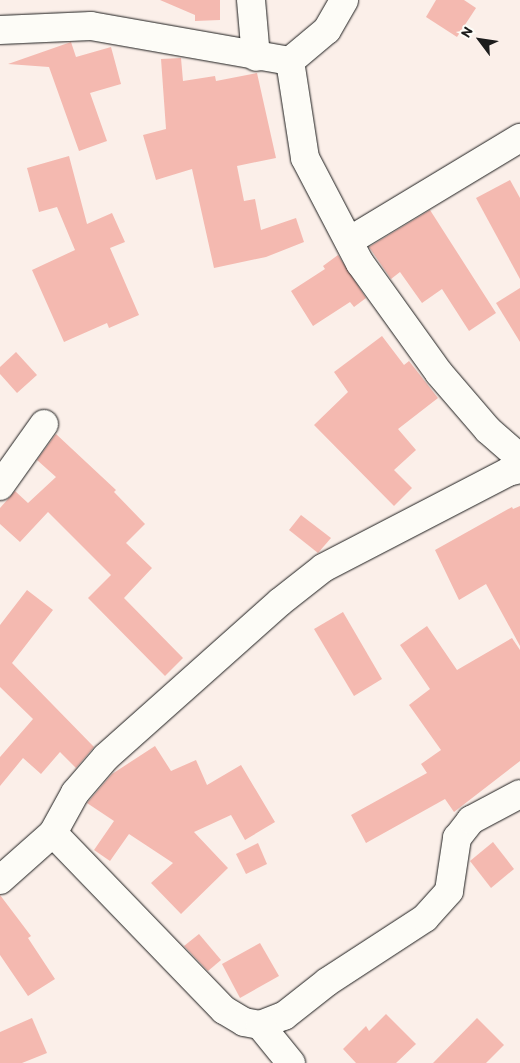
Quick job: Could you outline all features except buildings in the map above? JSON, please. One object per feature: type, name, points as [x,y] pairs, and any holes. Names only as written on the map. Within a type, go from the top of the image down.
[{"type":"street","points":[[251,0],[256,57]]},
{"type":"street","points":[[1,27],[91,26],[256,57],[290,61],[327,30],[344,0]]},
{"type":"street","points":[[290,61],[305,158],[360,263],[440,373],[488,430],[520,458]]},
{"type":"street","points":[[349,241],[520,138]]},
{"type":"street","points":[[0,486],[44,424]]},
{"type":"street","points":[[0,880],[53,833],[75,794],[106,757],[280,602],[323,568],[508,472],[520,469]]},
{"type":"street","points":[[53,833],[224,1010],[244,1022],[260,1025],[284,1016],[335,976],[425,918],[449,891],[457,838],[471,820],[520,794]]},
{"type":"street","points":[[260,1025],[291,1063]]}]
